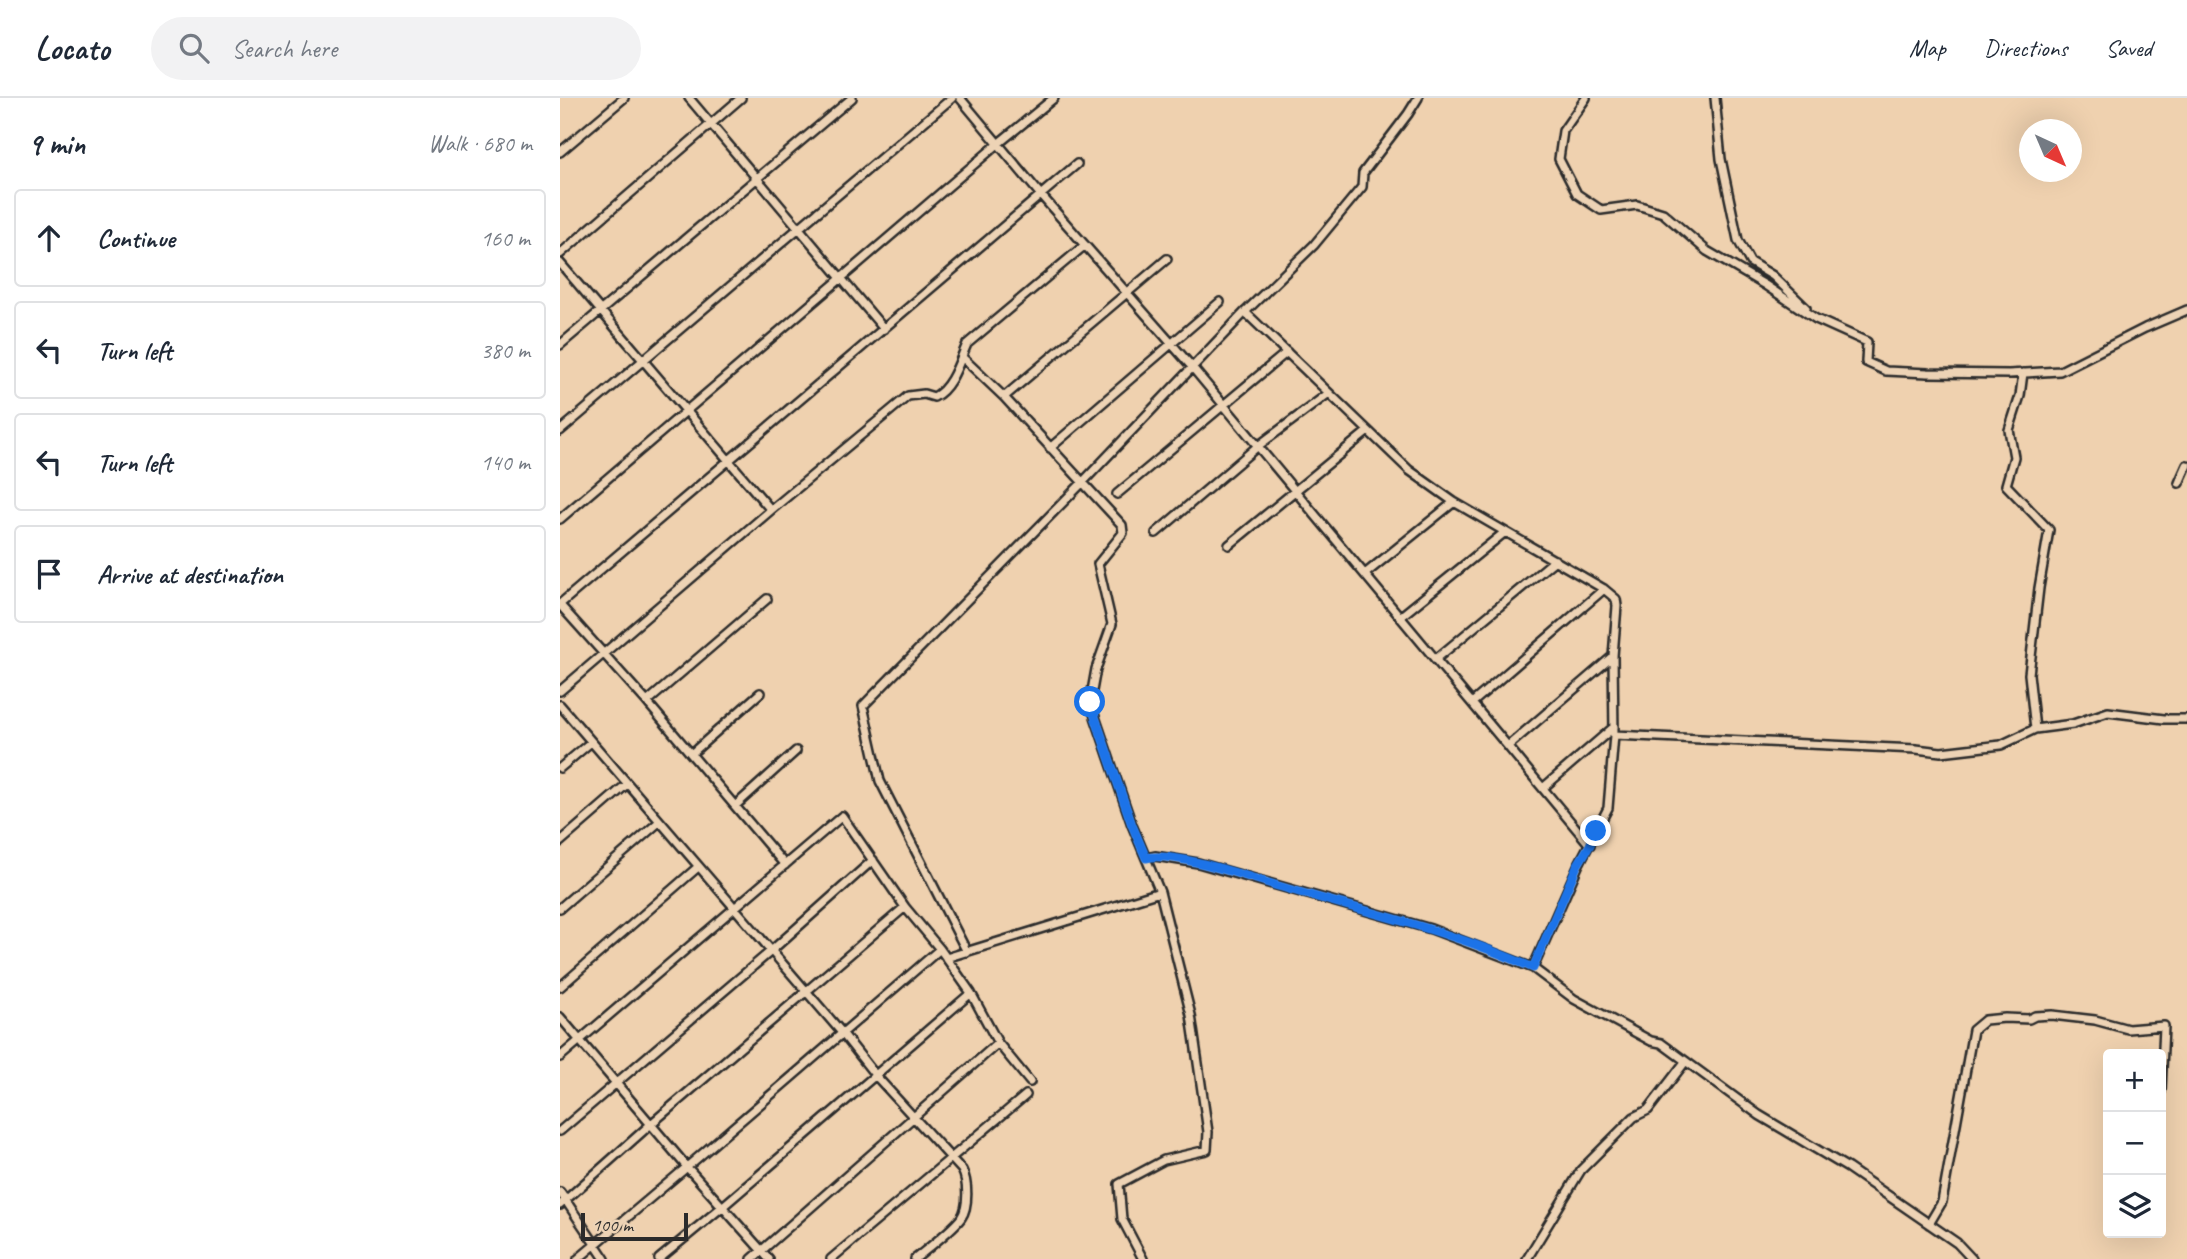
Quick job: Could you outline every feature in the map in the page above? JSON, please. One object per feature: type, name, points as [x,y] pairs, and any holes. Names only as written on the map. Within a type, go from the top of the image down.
[{"type":"street","points":[[560,152],[624,98]]},
{"type":"street","points":[[689,98],[884,329]]},
{"type":"street","points":[[560,254],[741,98]]},
{"type":"street","points":[[560,345],[852,98]]},
{"type":"street","points":[[560,431],[952,98]]},
{"type":"street","points":[[960,98],[1225,406],[1590,845]]},
{"type":"street","points":[[560,519],[1054,98]]},
{"type":"street","points":[[967,952],[880,781],[863,706],[1245,312],[1314,245],[1362,187],[1363,173],[1418,98]]},
{"type":"street","points":[[1586,98],[1563,131],[1559,159],[1577,194],[1601,211],[1637,205],[1662,213],[1707,251],[1816,319],[1867,342],[1866,362],[1886,371],[2060,371],[2187,310]]},
{"type":"street","points":[[1715,98],[1721,159],[1738,240],[1750,262],[1773,276],[1816,319]]},
{"type":"street","points":[[785,865],[647,702],[560,605],[1077,164]]},
{"type":"street","points":[[560,691],[908,396],[924,394],[934,397],[943,393],[967,344],[1085,245]]},
{"type":"street","points":[[1004,397],[1167,259]]},
{"type":"street","points":[[560,263],[771,510]]},
{"type":"street","points":[[1051,448],[1220,302]]},
{"type":"street","points":[[1245,312],[1409,470],[1454,502],[1604,589],[1616,599],[1613,656],[1614,731],[1608,808],[1577,866],[1533,968]]},
{"type":"street","points":[[1117,494],[1287,352]]},
{"type":"street","points":[[962,358],[1004,397],[1122,525],[1123,533],[1098,564],[1112,624],[1096,669],[1090,702],[1132,825],[1160,892],[1191,1015],[1208,1132],[1207,1150],[1164,1160],[1119,1184],[1122,1219],[1143,1259]]},
{"type":"street","points":[[2023,373],[2020,396],[2010,430],[2014,457],[2007,485],[2049,530],[2029,674],[2035,729]]},
{"type":"street","points":[[1156,533],[1258,446],[1329,393]]},
{"type":"street","points":[[1229,545],[1368,431]]},
{"type":"street","points":[[2179,483],[2187,465]]},
{"type":"street","points":[[1365,575],[1454,502]]},
{"type":"street","points":[[1401,617],[1505,532]]},
{"type":"street","points":[[1436,659],[1555,560]]},
{"type":"street","points":[[1472,703],[1604,589]]},
{"type":"street","points":[[647,702],[767,599]]},
{"type":"street","points":[[1508,746],[1613,656]]},
{"type":"street","points":[[691,754],[760,693]]},
{"type":"street","points":[[560,705],[843,1034],[876,1076],[951,1157],[965,1176],[966,1199],[961,1218],[915,1259]]},
{"type":"street","points":[[1543,788],[1614,731],[1941,752],[2001,745],[2035,729],[2073,724],[2108,712],[2187,719]]},
{"type":"street","points":[[560,768],[591,742]]},
{"type":"street","points":[[735,806],[796,751]]},
{"type":"street","points":[[560,842],[627,784]]},
{"type":"street","points":[[560,1057],[842,816],[905,907],[940,949],[971,993],[998,1043],[1030,1082]]},
{"type":"street","points":[[560,908],[659,822]]},
{"type":"street","points":[[1146,858],[1155,856],[1198,863],[1430,929],[1533,968],[1574,999],[1651,1041],[1661,1043],[1759,1115],[1848,1168],[1957,1243],[1972,1259]]},
{"type":"street","points":[[560,1131],[873,860]]},
{"type":"street","points":[[560,987],[698,867]]},
{"type":"street","points":[[946,958],[1160,892]]},
{"type":"street","points":[[563,1203],[651,1124],[905,907]]},
{"type":"street","points":[[578,1259],[940,949]]},
{"type":"street","points":[[659,1259],[971,993]]},
{"type":"street","points":[[1929,1224],[1942,1202],[1973,1030],[1985,1020],[2029,1019],[2052,1015],[2095,1020],[2128,1029],[2164,1026],[2163,1049]]},
{"type":"street","points":[[560,1017],[769,1259]]},
{"type":"street","points":[[752,1259],[998,1043]]},
{"type":"street","points":[[1527,1259],[1581,1170],[1634,1117],[1648,1110],[1685,1062]]},
{"type":"street","points":[[831,1259],[1026,1095]]},
{"type":"street","points":[[560,1192],[563,1203],[605,1259]]},
{"type":"route","points":[[1090,702],[1146,858],[1155,856],[1198,863],[1430,929],[1533,968],[1577,866],[1596,831]]}]
